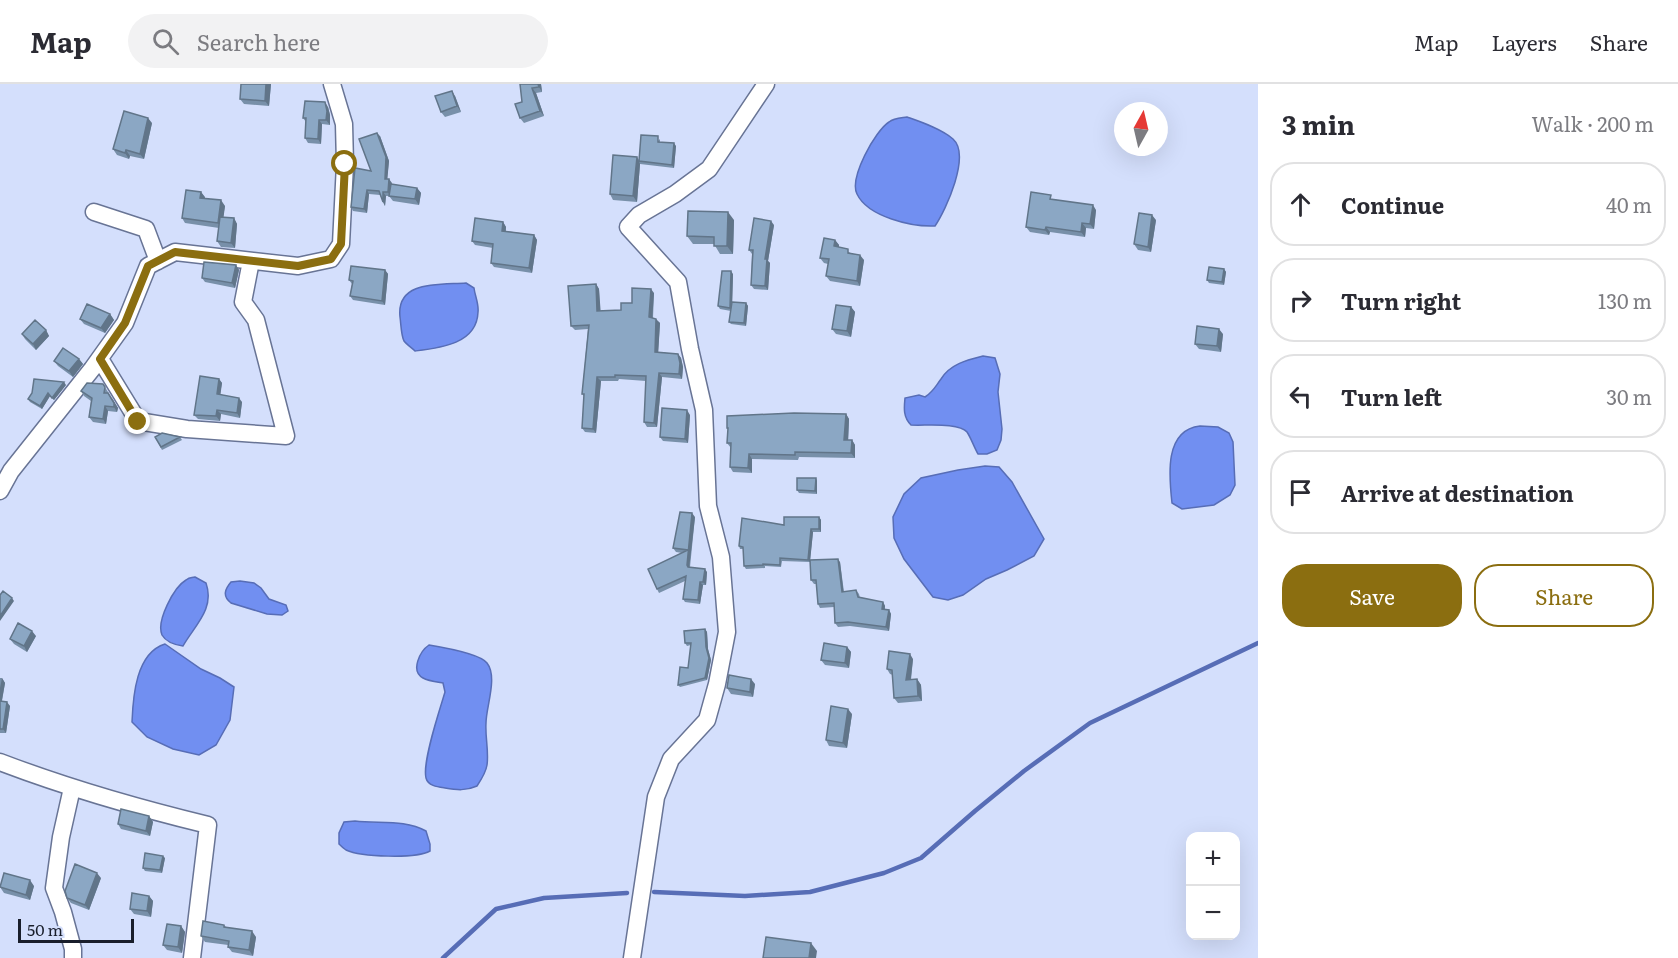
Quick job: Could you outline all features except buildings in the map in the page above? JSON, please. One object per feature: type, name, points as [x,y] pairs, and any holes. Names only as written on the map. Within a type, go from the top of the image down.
[{"type":"street","points":[[0,491],[11,471],[100,359],[125,323],[148,266],[175,252],[298,266],[331,259],[341,244],[345,164],[344,123],[332,84]]},
{"type":"street","points":[[632,958],[656,797],[671,759],[707,720],[727,632],[721,557],[708,506],[704,410],[678,282],[628,227],[639,215],[675,194],[709,169],[766,84]]},
{"type":"street","points":[[94,212],[146,229],[158,261]]},
{"type":"street","points":[[100,359],[138,422],[187,429],[286,436],[256,320],[243,302],[251,261]]},
{"type":"street","points":[[0,762],[45,780],[208,825],[192,958]]},
{"type":"street","points":[[72,788],[61,837],[54,888],[63,912],[73,958]]},
{"type":"water","points":[[907,117],[943,132],[953,139],[958,147],[958,169],[955,182],[935,226],[915,225],[892,219],[871,209],[857,194],[857,177],[860,167],[877,135],[889,122]]},
{"type":"water","points":[[466,283],[474,288],[478,306],[476,323],[471,331],[464,338],[446,346],[415,351],[402,336],[400,317],[401,305],[405,296],[422,287]]},
{"type":"water","points":[[983,356],[995,358],[1000,374],[998,392],[1002,429],[997,450],[987,454],[978,454],[967,432],[957,427],[911,425],[908,422],[904,409],[905,398],[919,395],[925,397],[954,366]]},
{"type":"water","points":[[1200,426],[1218,427],[1229,433],[1233,442],[1235,485],[1230,495],[1214,505],[1182,509],[1172,503],[1171,456],[1180,436],[1188,429]]},
{"type":"water","points":[[985,466],[999,467],[1012,482],[1044,539],[1034,556],[986,579],[963,595],[948,600],[933,597],[904,559],[894,538],[893,517],[904,494],[921,478]]},
{"type":"water","points":[[195,577],[206,583],[208,601],[206,609],[183,646],[177,645],[162,635],[164,613],[181,584]]},
{"type":"water","points":[[231,582],[254,583],[269,599],[286,605],[288,611],[282,615],[267,614],[231,603],[226,598],[226,590]]},
{"type":"water","points":[[165,644],[201,669],[234,687],[230,720],[216,745],[199,755],[173,749],[147,737],[132,722],[135,688],[142,666],[155,649]]},
{"type":"water","points":[[429,645],[477,657],[487,663],[490,669],[492,684],[486,723],[487,765],[477,786],[473,788],[461,790],[439,787],[431,784],[426,778],[429,748],[445,692],[443,683],[425,679],[417,671],[420,656]]},
{"type":"water","points":[[344,822],[401,823],[418,827],[426,831],[430,851],[423,854],[388,856],[346,850],[339,844],[339,833]]},
{"type":"waterway","points":[[654,892],[745,896],[810,892],[884,873],[921,858],[1024,771],[1090,723],[1258,643]]},
{"type":"waterway","points":[[443,958],[496,909],[544,898],[627,893]]},
{"type":"route","points":[[138,422],[100,359],[125,323],[148,266],[175,252],[298,266],[331,259],[341,244],[345,164]]}]
